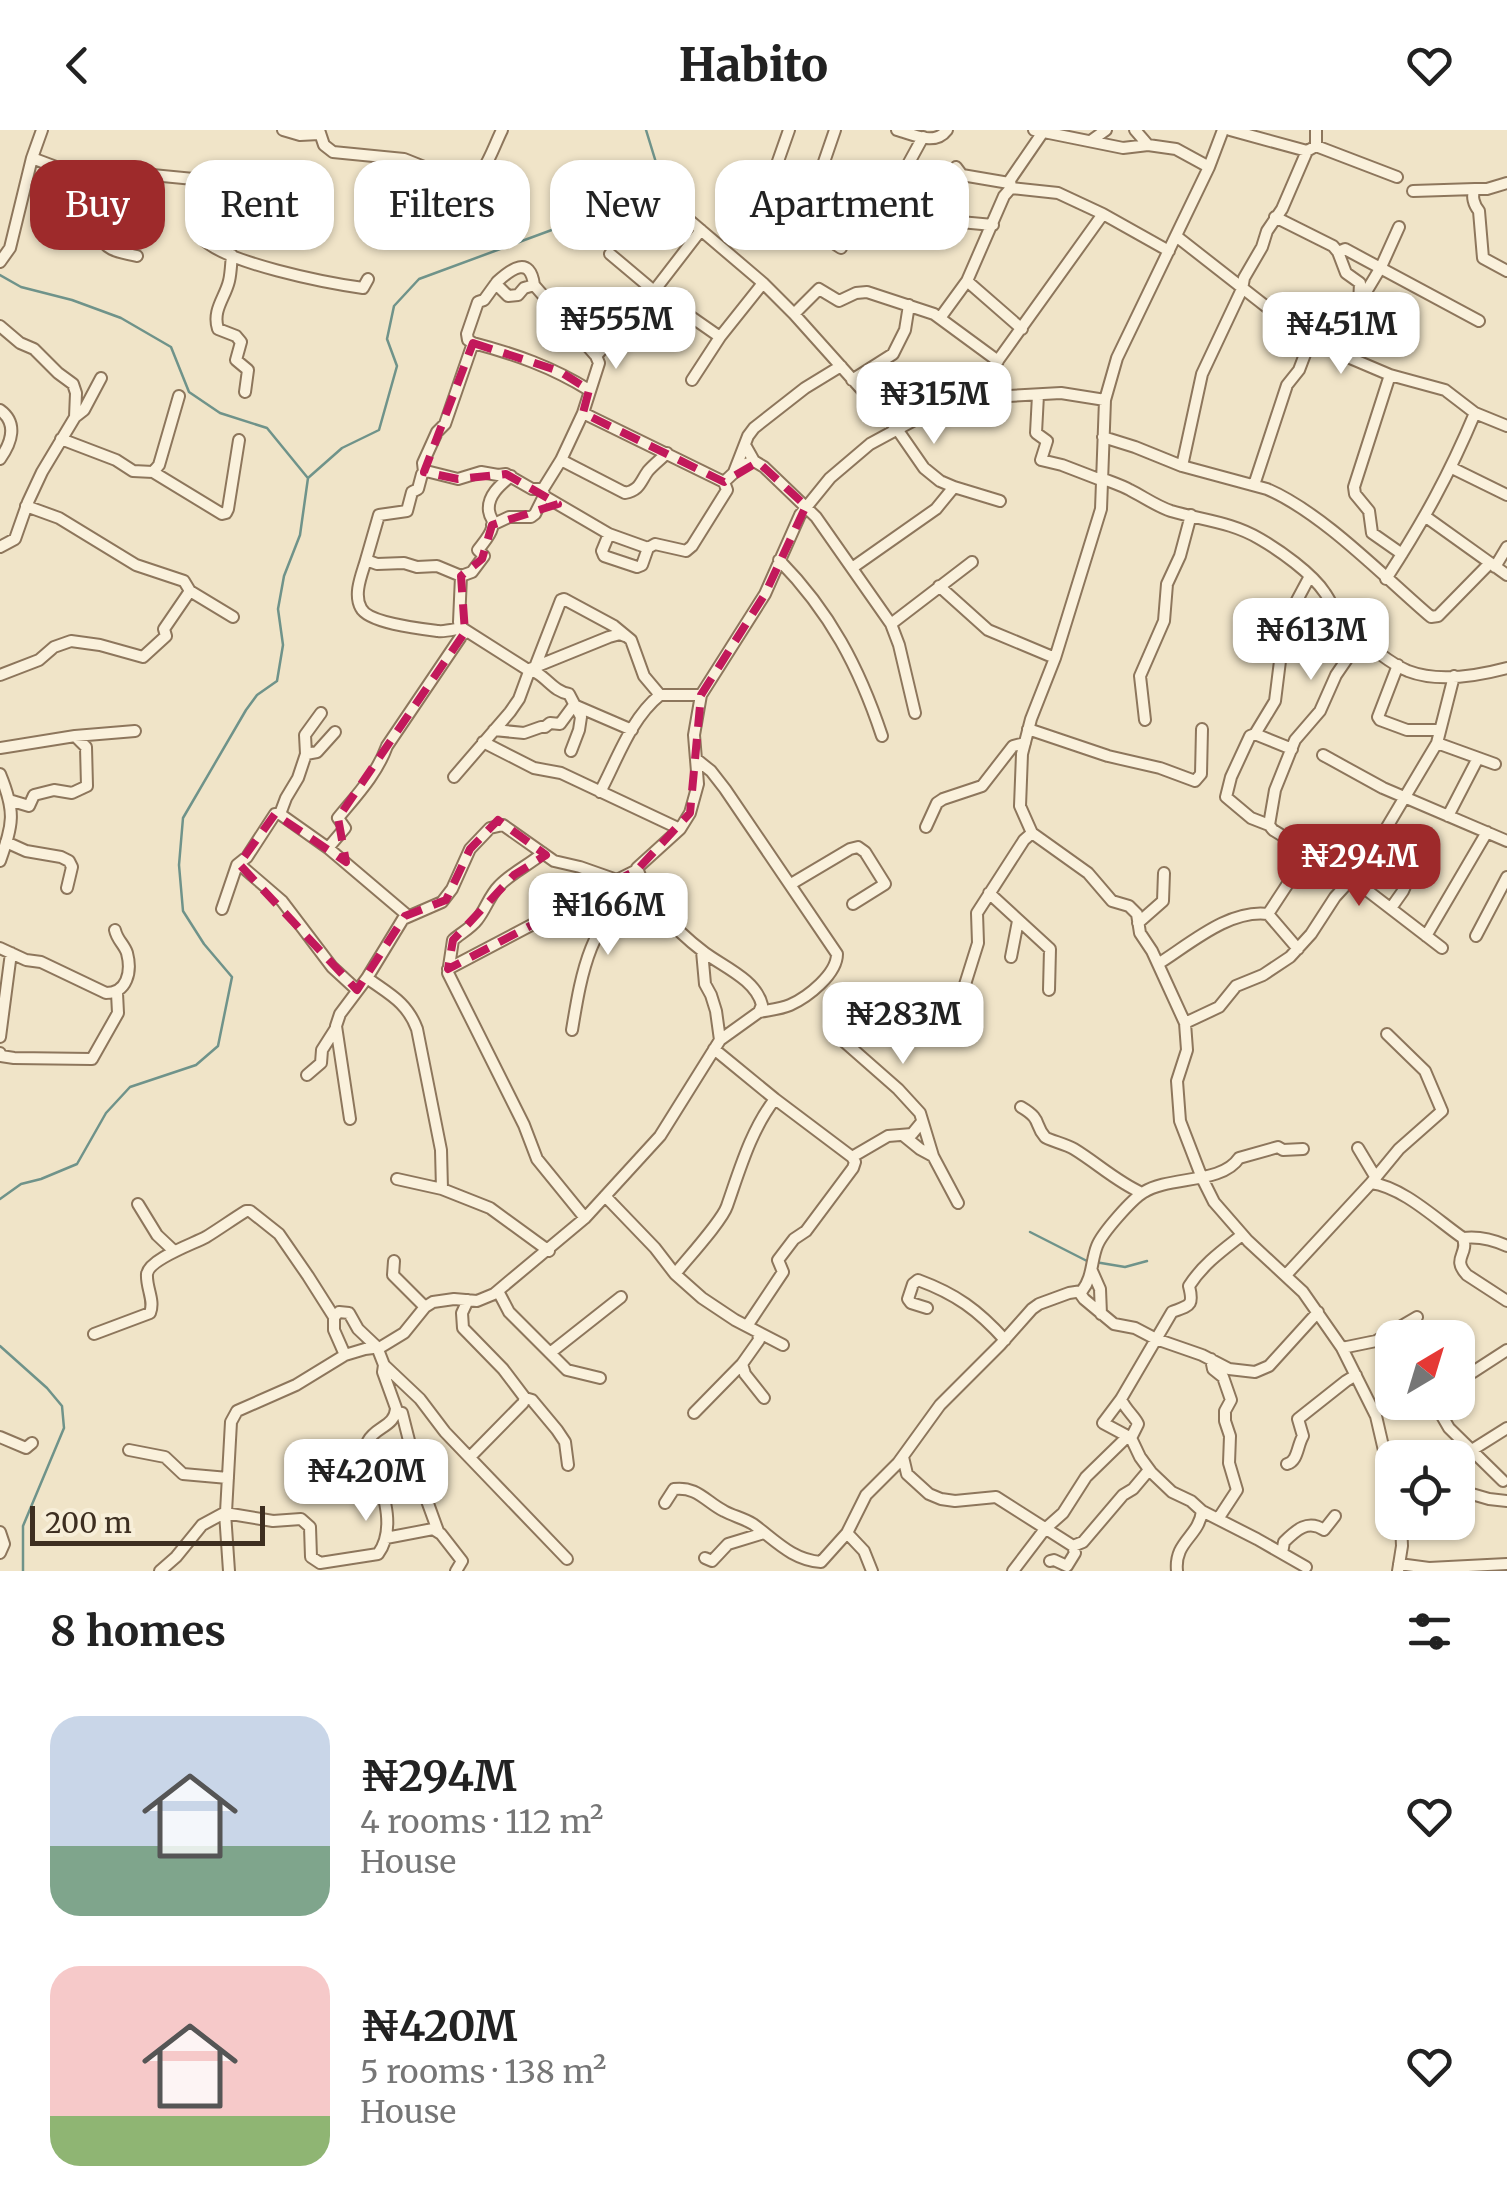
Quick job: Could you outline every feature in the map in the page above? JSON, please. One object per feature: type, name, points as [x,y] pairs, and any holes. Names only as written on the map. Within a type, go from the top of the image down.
[{"type":"street","points":[[0,262],[10,248],[42,130]]},
{"type":"street","points":[[283,130],[300,134],[319,132],[324,145],[333,152],[414,162],[462,189],[479,177],[502,130]]},
{"type":"street","points":[[778,160],[789,130]]},
{"type":"street","points":[[824,160],[834,130]]},
{"type":"street","points":[[897,130],[934,140],[947,130]]},
{"type":"street","points":[[1092,140],[1106,130]]},
{"type":"street","points":[[1135,130],[1148,145]]},
{"type":"street","points":[[1382,1440],[1376,1416],[1356,1375],[1318,1312],[1286,1274],[1242,1235],[1214,1202],[1202,1178],[1180,1121],[1177,1081],[1187,1050],[1185,1023],[1140,934],[1134,909],[1112,901],[1088,873],[1032,833],[1020,806],[1022,754],[1028,729],[1101,510],[1106,400],[1117,358],[1227,130],[1311,149],[1397,176]]},
{"type":"street","points":[[1182,466],[1202,374],[1244,278],[1311,149],[1316,130]]},
{"type":"street","points":[[940,318],[967,281],[1004,196],[1039,131],[1123,148],[1148,145],[1176,150],[1209,167]]},
{"type":"street","points":[[910,160],[923,137]]},
{"type":"street","points":[[32,158],[38,160]]},
{"type":"street","points":[[1413,191],[1487,189],[1506,183],[1507,172]]},
{"type":"street","points":[[165,176],[204,180],[210,188],[202,238],[206,244],[328,283],[363,288],[368,279]]},
{"type":"street","points":[[969,177],[1058,193],[1169,252]]},
{"type":"street","points":[[1475,189],[1483,258],[1507,271]]},
{"type":"street","points":[[972,398],[1103,214]]},
{"type":"street","points":[[1275,217],[1333,246],[1346,272],[1360,284],[1359,304]]},
{"type":"street","points":[[969,224],[992,226]]},
{"type":"street","points":[[695,225],[763,282],[794,314],[896,429],[924,468],[954,488],[1000,501]]},
{"type":"street","points":[[1327,350],[1359,304],[1398,227]]},
{"type":"street","points":[[596,356],[701,230]]},
{"type":"street","points":[[1176,236],[1242,290],[1327,350],[1390,375],[1446,390],[1474,412],[1507,426]]},
{"type":"street","points":[[1338,252],[1345,249],[1478,321]]},
{"type":"street","points":[[112,250],[137,256]]},
{"type":"street","points":[[610,254],[720,337]]},
{"type":"street","points":[[232,255],[229,280],[215,320],[218,329],[241,342],[236,360],[248,370],[245,392]]},
{"type":"street","points":[[492,525],[510,517],[533,516],[582,413],[598,363],[534,285],[533,276],[524,267],[510,270],[478,302],[468,340],[559,372],[589,390]]},
{"type":"street","points":[[967,281],[1022,330]]},
{"type":"street","points":[[497,282],[508,296],[534,285]]},
{"type":"street","points":[[692,380],[763,282]]},
{"type":"street","points":[[794,314],[818,289],[840,301],[867,292],[940,318],[998,361]]},
{"type":"street","points":[[852,380],[893,354],[904,330],[909,305]]},
{"type":"street","points":[[0,326],[34,349],[73,384],[75,417]]},
{"type":"street","points":[[1254,485],[1287,385],[1310,340]]},
{"type":"street","points":[[473,344],[407,510],[379,515],[358,596],[360,607],[366,616],[417,628],[465,630],[526,668],[608,637],[626,636]]},
{"type":"street","points":[[734,472],[754,428],[840,366]]},
{"type":"street","points":[[1390,375],[1354,487],[1369,510],[1372,534],[1402,554]]},
{"type":"street","points":[[0,547],[15,539],[42,472],[101,378]]},
{"type":"street","points":[[228,1571],[225,1513],[231,1422],[237,1411],[296,1385],[345,1355],[377,1347],[404,1333],[425,1308],[444,1299],[478,1301],[498,1291],[585,1218],[660,1136],[716,1045],[758,1012],[762,1004],[756,991],[667,920],[639,876],[638,866],[680,830],[690,814],[698,784],[694,735],[701,695],[765,594],[800,514],[830,478],[857,456],[896,429],[942,405],[972,398],[1062,393],[1106,400]]},
{"type":"street","points":[[1038,395],[1036,434],[1047,441],[1041,460],[1129,490],[1151,504],[1250,534],[1310,576],[1345,624],[1409,671],[1475,676],[1507,668]]},
{"type":"street","points":[[153,472],[159,465],[178,396]]},
{"type":"street","points":[[0,410],[12,422],[8,448],[0,458]]},
{"type":"street","points":[[1386,578],[1452,468],[1474,412]]},
{"type":"street","points":[[582,413],[724,482],[726,490],[686,551],[655,544],[648,548],[642,566],[638,567],[604,556],[602,551],[609,534]]},
{"type":"street","points":[[1103,437],[1182,466],[1280,494],[1336,534],[1430,618],[1492,566],[1507,547]]},
{"type":"street","points":[[61,439],[116,460],[133,471],[153,472],[222,514],[226,513],[234,482],[239,440]]},
{"type":"street","points":[[745,445],[754,461],[816,517],[891,624],[915,712]]},
{"type":"street","points":[[561,460],[625,493],[641,486],[648,471],[667,453]]},
{"type":"street","points":[[724,482],[741,466],[754,461]]},
{"type":"street","points":[[1452,468],[1507,494]]},
{"type":"street","points":[[424,472],[458,479],[485,472],[506,474],[544,492],[609,534],[648,548]]},
{"type":"street","points":[[461,576],[472,572],[484,556],[478,550],[490,534],[490,503],[498,487],[511,476]]},
{"type":"street","points":[[852,568],[936,509],[954,488]]},
{"type":"street","points":[[26,506],[59,518],[136,565],[184,581],[190,590],[232,617]]},
{"type":"street","points":[[1145,720],[1140,676],[1164,622],[1166,584],[1180,556],[1191,515]]},
{"type":"street","points":[[1426,517],[1507,575]]},
{"type":"street","points":[[366,560],[377,564],[437,566],[461,576]]},
{"type":"street","points":[[779,560],[822,611],[850,655],[882,736]]},
{"type":"street","points":[[891,624],[972,562]]},
{"type":"street","points":[[461,576],[459,622],[465,630]]},
{"type":"street","points":[[1310,576],[1294,604],[1283,637],[1276,701],[1250,736],[1230,777],[1226,797],[1251,818],[1269,825],[1351,878],[1442,948]]},
{"type":"street","points":[[939,586],[988,630],[1054,658]]},
{"type":"street","points":[[0,675],[39,660],[54,647],[70,641],[143,657],[166,636],[164,629],[190,590]]},
{"type":"street","points":[[454,777],[519,699],[562,598],[626,636],[644,676],[660,695]]},
{"type":"street","points":[[328,848],[346,828],[338,818],[363,789],[387,746],[465,630]]},
{"type":"street","points":[[1269,825],[1276,790],[1292,748],[1320,711],[1336,675],[1362,637]]},
{"type":"street","points":[[1398,664],[1380,720],[1438,736],[1495,764]]},
{"type":"street","points":[[532,668],[560,692],[569,694],[581,717],[571,750]]},
{"type":"street","points":[[1185,1023],[1219,1007],[1236,986],[1263,975],[1311,934],[1334,897],[1365,864],[1405,798],[1438,736],[1454,676]]},
{"type":"street","points":[[600,792],[647,707],[660,695],[701,695]]},
{"type":"street","points":[[494,730],[524,734],[550,723],[560,724],[574,705]]},
{"type":"street","points":[[574,705],[632,730]]},
{"type":"street","points":[[280,814],[306,754],[305,736],[321,713]]},
{"type":"street","points":[[1028,729],[1196,781],[1201,774],[1202,729]]},
{"type":"street","points":[[0,748],[135,731]]},
{"type":"street","points":[[306,754],[318,752],[335,732]]},
{"type":"street","points":[[1255,734],[1292,748]]},
{"type":"street","points":[[8,800],[29,806],[34,795],[54,790],[72,793],[87,786],[86,747],[76,736]]},
{"type":"street","points":[[482,742],[534,768],[561,773],[680,830]]},
{"type":"street","points":[[926,828],[937,804],[982,786],[1013,746],[1025,743]]},
{"type":"street","points":[[1323,755],[1405,798],[1507,840]]},
{"type":"street","points":[[1448,816],[1478,758]]},
{"type":"street","points":[[696,759],[725,789],[837,954],[838,960],[811,992],[790,1005],[758,1012]]},
{"type":"street","points":[[0,774],[12,824],[2,850],[26,850],[69,861],[72,867],[67,888]]},
{"type":"street","points":[[222,909],[239,864],[275,814],[280,814],[328,848],[408,915]]},
{"type":"street","points":[[340,1060],[307,1074],[321,1063],[322,1050],[340,1014],[403,919],[442,902],[470,849],[490,828],[504,825],[554,861],[617,880]]},
{"type":"street","points":[[1426,936],[1487,832]]},
{"type":"street","points":[[962,994],[978,943],[977,913],[1032,833]]},
{"type":"street","points":[[791,884],[858,847],[885,884],[853,904]]},
{"type":"street","points":[[543,853],[502,882],[480,916],[453,940],[448,970],[537,1159],[585,1218]]},
{"type":"street","points":[[1268,914],[1308,853]]},
{"type":"street","points":[[239,864],[282,901],[332,967],[357,990]]},
{"type":"street","points":[[1138,924],[1164,901],[1164,873]]},
{"type":"street","points":[[1391,908],[1410,874]]},
{"type":"street","points":[[448,970],[617,880],[639,876]]},
{"type":"street","points":[[572,1030],[582,971],[590,950],[610,912],[639,876]]},
{"type":"street","points":[[1476,936],[1507,877]]},
{"type":"street","points":[[989,893],[1050,949],[1049,990]]},
{"type":"street","points":[[1158,964],[1212,929],[1247,913],[1268,914],[1298,949]]},
{"type":"street","points":[[1020,923],[1058,943]]},
{"type":"street","points":[[1011,957],[1020,923]]},
{"type":"street","points":[[0,1037],[6,951],[41,962],[106,993],[116,993],[123,988],[128,965],[115,930]]},
{"type":"street","points":[[688,938],[702,969]]},
{"type":"street","points":[[702,951],[705,984],[716,1011],[716,1045],[759,1086],[855,1162],[806,1231],[778,1260],[783,1272],[753,1329]]},
{"type":"street","points":[[367,978],[399,1000],[411,1013],[417,1029],[441,1150],[442,1189]]},
{"type":"street","points":[[0,1053],[14,1058],[92,1059],[118,1013],[116,993]]},
{"type":"street","points":[[336,1028],[350,1119]]},
{"type":"street","points":[[1286,1274],[1399,1149],[1442,1112],[1425,1072],[1387,1034]]},
{"type":"street","points":[[840,1038],[920,1113],[933,1156],[958,1203]]},
{"type":"street","points":[[759,1086],[764,1113]]},
{"type":"street","points":[[674,1274],[727,1209],[742,1161],[764,1113],[775,1099]]},
{"type":"street","points":[[1021,1107],[1036,1117],[1049,1140],[1061,1141],[1142,1192]]},
{"type":"street","points":[[852,1156],[888,1136],[912,1134],[921,1123]]},
{"type":"street","points":[[904,1136],[933,1156]]},
{"type":"street","points":[[664,1503],[674,1490],[684,1488],[700,1493],[722,1510],[749,1521],[783,1549],[819,1566],[847,1534],[866,1495],[903,1456],[940,1404],[1039,1304],[1080,1292],[1089,1282],[1102,1235],[1142,1192],[1202,1178],[1236,1164],[1239,1158],[1278,1147],[1304,1149]]},
{"type":"street","points":[[1358,1148],[1374,1180],[1399,1192],[1463,1238],[1465,1246],[1459,1264],[1462,1270],[1507,1301]]},
{"type":"street","points":[[397,1179],[442,1189],[490,1208],[548,1250]]},
{"type":"street","points":[[605,1196],[626,1215],[674,1274],[702,1298],[783,1345]]},
{"type":"street","points":[[138,1204],[174,1251]]},
{"type":"street","points":[[94,1334],[150,1313],[148,1270],[246,1210],[279,1234],[334,1317],[334,1330],[345,1355]]},
{"type":"street","points":[[1242,1235],[1211,1259],[1189,1286],[1103,1423],[1129,1437],[1149,1470],[1172,1492],[1306,1567]]},
{"type":"street","points":[[1463,1238],[1492,1240],[1507,1246]]},
{"type":"street","points":[[394,1261],[393,1275],[425,1308]]},
{"type":"street","points":[[1091,1270],[1100,1289],[1101,1314]]},
{"type":"street","points":[[928,1308],[908,1299],[918,1280],[980,1312],[1005,1340]]},
{"type":"street","points":[[498,1291],[509,1312],[568,1370],[600,1378]]},
{"type":"street","points":[[1080,1292],[1114,1324],[1136,1328],[1229,1369],[1262,1370],[1318,1312]]},
{"type":"street","points":[[550,1353],[621,1297]]},
{"type":"street","points":[[468,1300],[462,1313],[463,1328],[525,1398],[532,1400],[565,1442],[568,1465]]},
{"type":"street","points":[[334,1317],[338,1312],[349,1313],[377,1347],[384,1365],[568,1558]]},
{"type":"street","points":[[1413,1320],[1417,1317]]},
{"type":"street","points":[[694,1414],[742,1364],[759,1340],[753,1329]]},
{"type":"street","points":[[1342,1348],[1375,1341]]},
{"type":"street","points":[[1475,1371],[1507,1350]]},
{"type":"street","points":[[1210,1359],[1223,1377],[1231,1400],[1225,1421],[1230,1436],[1229,1463],[1238,1490],[1218,1519]]},
{"type":"street","points":[[742,1364],[764,1398]]},
{"type":"street","points":[[370,1571],[370,1564],[382,1551],[386,1538],[386,1508],[368,1441],[393,1420],[396,1412],[382,1372],[384,1365]]},
{"type":"street","points":[[1287,1464],[1296,1458],[1303,1436],[1298,1420],[1356,1375]]},
{"type":"street","points":[[470,1458],[525,1398]]},
{"type":"street","points":[[1013,1571],[1045,1529],[1064,1513],[1086,1477],[1138,1424],[1120,1400]]},
{"type":"street","points":[[396,1412],[402,1413],[418,1476],[438,1531],[462,1562],[456,1571]]},
{"type":"street","points":[[1445,1420],[1462,1440]]},
{"type":"street","points":[[1475,1448],[1507,1428]]},
{"type":"street","points":[[0,1436],[26,1448],[32,1443]]},
{"type":"street","points":[[129,1450],[165,1458],[183,1474],[228,1478]]},
{"type":"street","points":[[1475,1453],[1503,1481]]},
{"type":"street","points":[[903,1456],[907,1474],[929,1494],[955,1501],[996,1496],[1074,1546]]},
{"type":"street","points":[[1074,1546],[1149,1470]]},
{"type":"street","points":[[1475,1495],[1507,1501]]},
{"type":"street","points":[[1176,1571],[1177,1554],[1201,1522],[1202,1512]]},
{"type":"street","points":[[160,1571],[202,1526],[225,1513],[272,1521],[301,1519],[310,1527],[311,1557],[320,1563],[378,1554]]},
{"type":"street","points":[[1282,1553],[1282,1544],[1298,1529],[1316,1525],[1324,1530],[1335,1516]]},
{"type":"street","points":[[386,1538],[438,1531]]},
{"type":"street","points":[[0,1532],[4,1544],[0,1553]]},
{"type":"street","points":[[704,1558],[712,1560],[734,1541],[764,1533]]},
{"type":"street","points":[[847,1534],[864,1551],[872,1571]]},
{"type":"street","points":[[1402,1540],[1398,1568],[1507,1564]]},
{"type":"street","points":[[1050,1561],[1067,1566],[1075,1553],[1074,1546]]},
{"type":"highlighted area","points":[[473,343],[559,371],[589,390],[583,413],[724,482],[758,462],[806,506],[765,594],[701,695],[690,813],[637,870],[448,969],[453,940],[514,875],[546,855],[498,820],[470,849],[446,900],[405,916],[357,990],[239,864],[275,814],[346,862],[338,818],[465,632],[461,576],[482,559],[492,525],[558,504],[506,474],[458,479],[424,472]]},
{"type":"waterway","points":[[0,1199],[21,1184],[77,1164],[106,1113],[130,1087],[196,1065],[218,1046],[232,977],[183,911],[179,865],[183,818],[246,710],[257,695],[277,681],[283,645],[278,609],[284,576],[300,535],[308,478],[342,448],[379,430],[397,366],[387,339],[394,306],[419,279],[614,207],[644,210],[659,199],[662,182],[646,130]]},
{"type":"waterway","points":[[0,275],[21,287],[121,318],[171,347],[189,392],[220,413],[267,428],[307,477]]},
{"type":"waterway","points":[[1030,1232],[1087,1261]]},
{"type":"waterway","points":[[1095,1262],[1125,1267],[1147,1261]]},
{"type":"waterway","points":[[0,1346],[62,1406],[64,1428],[23,1526],[23,1571]]}]
